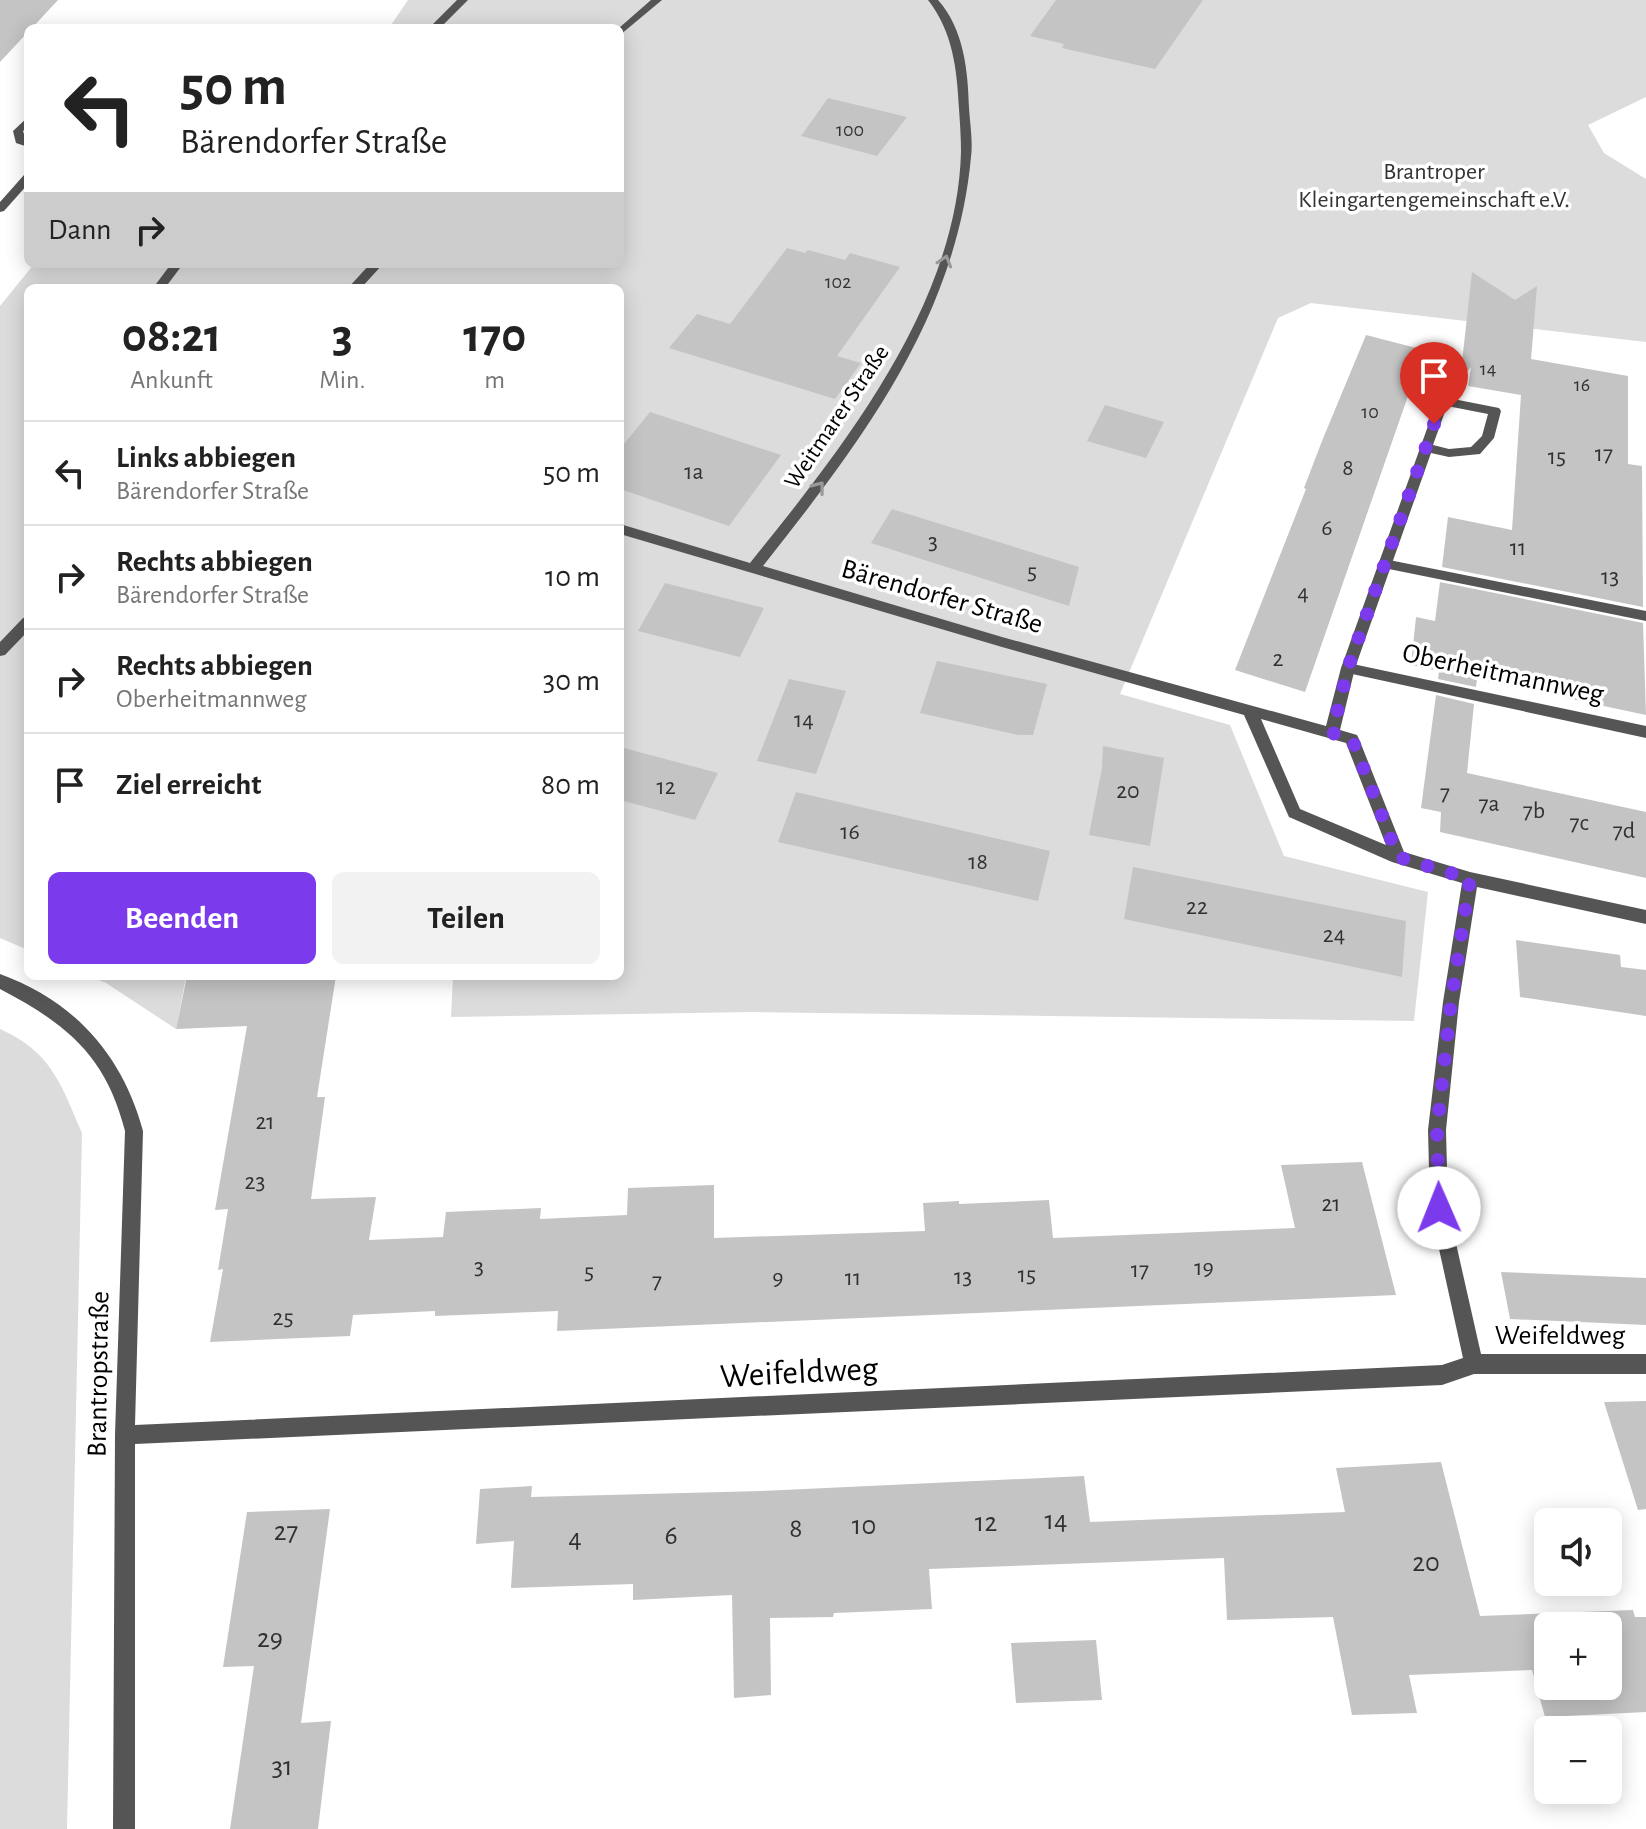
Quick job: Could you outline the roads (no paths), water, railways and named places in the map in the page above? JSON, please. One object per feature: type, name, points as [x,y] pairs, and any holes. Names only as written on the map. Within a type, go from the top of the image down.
[{"type":"street","points":[[438,24],[463,0]]},
{"type":"street","points":[[624,29],[657,0]]},
{"type":"street","name":"Weitmarer Straße","points":[[753,569],[826,478],[886,392],[923,322],[946,260],[959,203],[966,104],[954,38],[942,9],[933,0]]},
{"type":"street","points":[[24,124],[18,131],[20,141],[24,142]]},
{"type":"street","points":[[0,209],[24,182]]},
{"type":"street","points":[[358,284],[373,268]]},
{"type":"street","points":[[1332,733],[1348,668],[1384,564],[1443,401],[1495,411],[1488,438],[1475,451],[1449,453],[1426,448]]},
{"type":"street","name":"Bärendorfer Straße","points":[[624,530],[1352,739],[1398,857]]},
{"type":"street","points":[[1384,564],[1646,616]]},
{"type":"street","points":[[0,651],[24,626]]},
{"type":"street","name":"Oberheitmannweg","points":[[1348,668],[1646,732]]},
{"type":"street","points":[[1250,712],[1294,813],[1398,857],[1470,879],[1646,917]]},
{"type":"street","name":"Weifeldweg","points":[[1470,879],[1451,1002],[1437,1130],[1439,1208],[1474,1364]]},
{"type":"street","name":"Brantropstraße","points":[[0,981],[39,1000],[69,1020],[111,1067],[130,1110],[134,1131],[125,1435],[124,1829]]},
{"type":"street","name":"Weifeldweg","points":[[125,1435],[1427,1376],[1442,1375],[1474,1364],[1646,1364]]},
{"type":"park label","name":"Brantroper Kleingartengemeinschaft e.V.","points":[[1434,186]]}]
